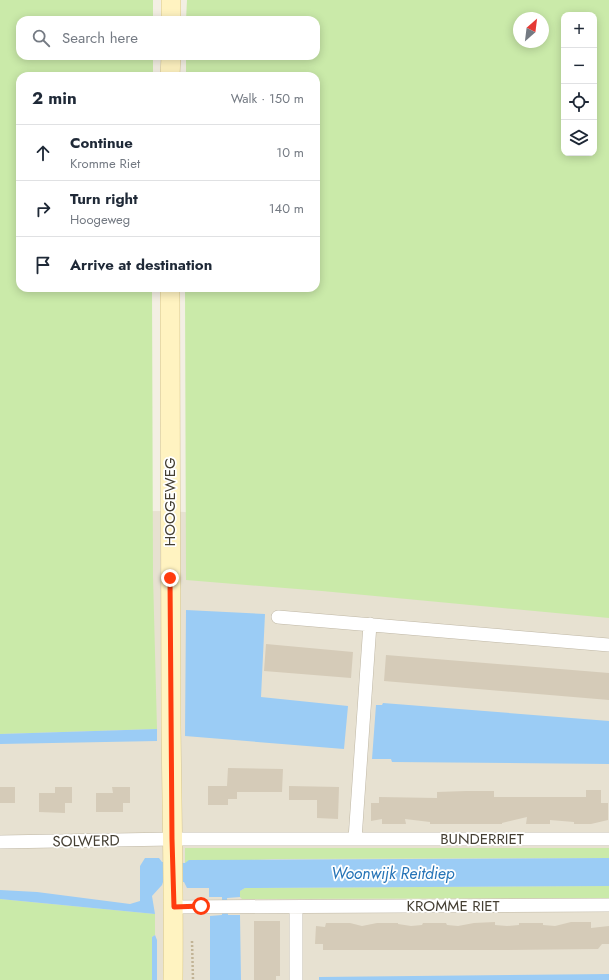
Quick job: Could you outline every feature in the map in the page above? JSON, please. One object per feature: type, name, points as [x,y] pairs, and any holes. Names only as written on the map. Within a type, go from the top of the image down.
[{"type":"street","points":[[171,0],[171,16]]},
{"type":"street","points":[[170,60],[170,72]]},
{"type":"street","name":"HOOGEWEG","points":[[170,292],[169,511],[174,900],[173,980]]},
{"type":"street","points":[[278,617],[609,645]]},
{"type":"street","points":[[355,839],[370,624]]},
{"type":"street","name":"BUNDERRIET","points":[[173,848],[355,839],[609,839]]},
{"type":"street","name":"SOLWERD","points":[[0,842],[173,848]]},
{"type":"street","name":"KROMME RIET","points":[[174,900],[201,906],[241,907],[609,905]]},
{"type":"street","points":[[296,907],[296,980]]},
{"type":"shaded area","points":[[169,511],[609,540],[609,980],[0,980],[0,512]]},
{"type":"green space","points":[[0,0],[153,0],[153,16],[16,16],[16,60],[153,60],[153,72],[16,72],[16,292],[152,292],[153,576],[157,729],[0,734]]},
{"type":"green space","points":[[187,0],[609,0],[609,618],[322,591],[186,580],[185,292],[320,292],[320,72],[186,72],[186,60],[320,60],[320,16],[186,16]]},
{"type":"green space","points":[[185,848],[609,848],[609,858],[274,859],[185,863]]},
{"type":"green space","points":[[609,886],[609,898],[242,899],[240,897],[240,891],[245,888]]},
{"type":"green space","points":[[0,899],[155,914],[155,935],[152,937],[152,980],[0,980]]},
{"type":"water","points":[[186,610],[265,614],[261,697],[348,706],[344,749],[185,736]]},
{"type":"water","points":[[383,703],[609,721],[609,764],[392,762],[391,759],[372,759],[376,705],[382,705]]},
{"type":"water","points":[[157,729],[157,741],[0,744],[0,734]]},
{"type":"water","name":"Woonwijk Reitdiep","points":[[145,858],[159,858],[162,862],[185,863],[189,860],[609,858],[609,886],[245,888],[240,891],[240,897],[227,898],[228,915],[240,915],[241,980],[210,980],[210,916],[222,915],[222,897],[209,897],[209,888],[187,888],[184,882],[163,882],[152,896],[155,914],[0,899],[0,890],[37,892],[130,904],[140,901],[140,866]]},
{"type":"water","points":[[155,935],[157,940],[157,980],[152,980],[152,937]]},
{"type":"water","points":[[609,974],[609,980],[319,980],[319,977]]},
{"type":"building","points":[[266,644],[353,652],[351,678],[264,671]]},
{"type":"building","points":[[386,655],[609,673],[609,700],[384,681]]},
{"type":"building","points":[[228,768],[283,769],[282,792],[237,792],[237,799],[228,799],[228,805],[208,805],[208,786],[227,786]]},
{"type":"building","points":[[289,786],[339,787],[338,819],[317,818],[317,800],[289,800]]},
{"type":"building","points":[[0,787],[15,787],[15,803],[0,803]]},
{"type":"building","points":[[55,787],[72,787],[72,803],[65,803],[65,813],[39,812],[39,793],[55,793]]},
{"type":"building","points":[[112,787],[130,787],[130,803],[123,803],[123,812],[96,812],[96,793],[113,793]]},
{"type":"building","points":[[586,790],[601,790],[601,803],[608,803],[608,820],[591,824],[574,824],[574,822],[550,820],[550,824],[526,824],[527,817],[502,824],[430,824],[430,822],[405,819],[406,824],[382,824],[382,819],[371,821],[371,803],[379,803],[379,797],[437,798],[437,792],[494,791],[494,797],[586,797]]},
{"type":"building","points":[[254,921],[280,921],[280,976],[276,976],[276,980],[254,980]]},
{"type":"building","points":[[495,922],[495,925],[507,926],[519,925],[519,923],[543,923],[543,925],[555,926],[571,922],[591,922],[591,928],[609,926],[609,944],[602,944],[598,949],[323,950],[323,944],[315,944],[316,926],[325,927],[326,923],[350,923],[362,926],[377,923],[398,923],[411,926],[422,925],[423,923],[446,923],[447,925],[458,926],[474,923]]},
{"type":"route","points":[[170,578],[174,907],[201,906]]}]
